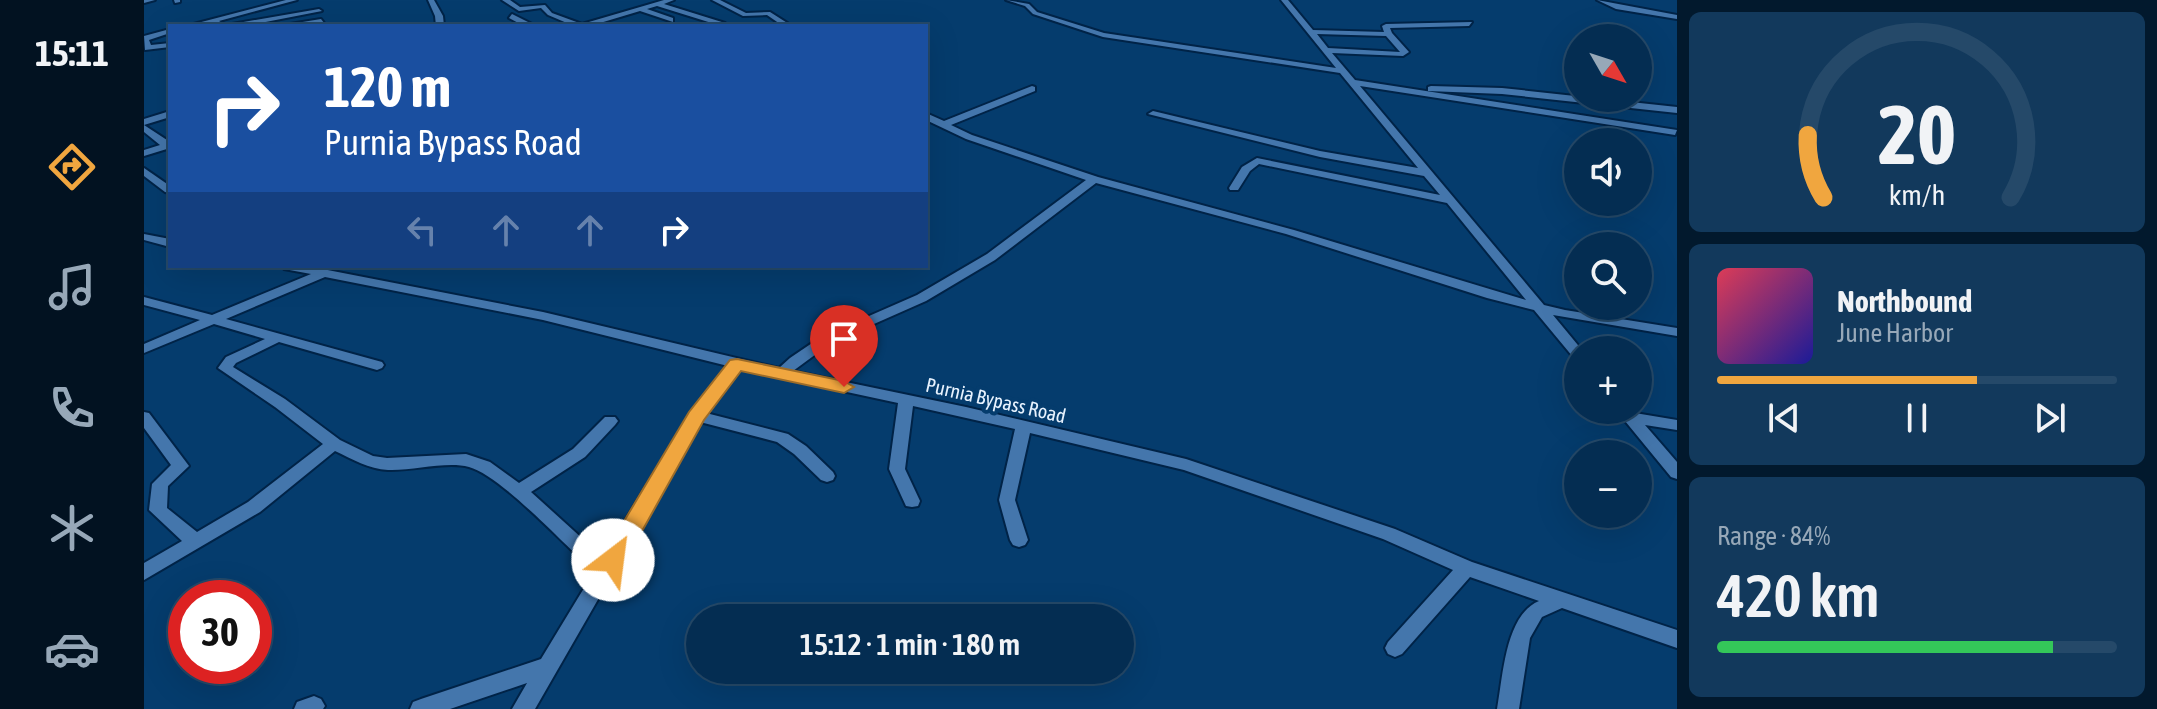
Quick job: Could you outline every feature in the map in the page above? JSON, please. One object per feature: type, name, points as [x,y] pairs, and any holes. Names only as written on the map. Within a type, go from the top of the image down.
[{"type":"street","points":[[144,1],[152,0]]},
{"type":"street","points":[[250,0],[250,11]]},
{"type":"street","points":[[198,24],[294,0]]},
{"type":"street","points":[[431,0],[436,6],[440,24]]},
{"type":"street","points":[[505,0],[519,9],[542,6],[550,14],[577,24]]},
{"type":"street","points":[[589,24],[671,0]]},
{"type":"street","points":[[715,0],[747,15],[768,13],[785,24]]},
{"type":"street","points":[[1009,0],[1027,5],[1035,13],[1099,35],[1342,71]]},
{"type":"street","points":[[1283,0],[1564,337]]},
{"type":"street","points":[[1600,0],[1616,7],[1677,17]]},
{"type":"street","points":[[657,4],[721,23]]},
{"type":"street","points":[[639,9],[670,20]]},
{"type":"street","points":[[244,24],[319,11]]},
{"type":"street","points":[[512,16],[526,24]]},
{"type":"street","points":[[213,20],[220,24]]},
{"type":"street","points":[[302,24],[321,21]]},
{"type":"street","points":[[1325,50],[1404,54],[1388,34],[1387,26],[1469,24]]},
{"type":"street","points":[[168,32],[144,38],[146,48],[168,45]]},
{"type":"street","points":[[1310,32],[1388,34]]},
{"type":"street","points":[[1351,82],[1675,132]]},
{"type":"street","points":[[1423,91],[1435,88],[1472,89],[1677,110]]},
{"type":"street","points":[[943,125],[1032,89]]},
{"type":"street","points":[[1153,114],[1308,152],[1427,173]]},
{"type":"street","points":[[168,115],[144,125],[168,144]]},
{"type":"street","points":[[928,117],[1094,179],[1252,221],[1540,308],[1677,332]]},
{"type":"street","points":[[144,153],[168,145]]},
{"type":"street","points":[[1234,188],[1246,169],[1257,161],[1449,200]]},
{"type":"street","points":[[144,171],[168,189]]},
{"type":"street","points":[[782,374],[818,344],[913,302],[991,257],[1024,235],[1070,194],[1094,179]]},
{"type":"street","points":[[144,237],[168,242]]},
{"type":"street","points":[[144,248],[168,242]]},
{"type":"street","name":"Purnia Bypass Road","points":[[299,268],[543,316],[737,364],[1024,426],[1186,465],[1389,534],[1466,568],[1677,639]]},
{"type":"street","points":[[144,349],[325,273]]},
{"type":"street","points":[[144,301],[377,365]]},
{"type":"street","points":[[277,338],[231,360],[225,368],[280,403],[334,444],[370,461],[387,464],[466,460],[484,466],[519,491],[590,557],[613,560]]},
{"type":"street","points":[[523,709],[696,416],[737,364]]},
{"type":"street","points":[[906,400],[897,469],[912,501]]},
{"type":"street","points":[[696,416],[782,438],[800,450],[827,476]]},
{"type":"street","points":[[144,417],[181,466],[160,484],[158,510],[196,542]]},
{"type":"street","points":[[1652,420],[1677,425]]},
{"type":"street","points":[[519,491],[579,453],[610,421]]},
{"type":"street","points":[[1635,424],[1677,473]]},
{"type":"street","points":[[1019,540],[1007,500],[1024,426]]},
{"type":"street","points":[[144,572],[280,488],[334,444]]},
{"type":"street","points":[[1395,648],[1466,568]]},
{"type":"street","points":[[1508,709],[1520,636],[1535,611],[1561,600]]},
{"type":"street","points":[[421,709],[548,666]]},
{"type":"route","points":[[613,560],[696,416],[737,364],[844,387]]}]
